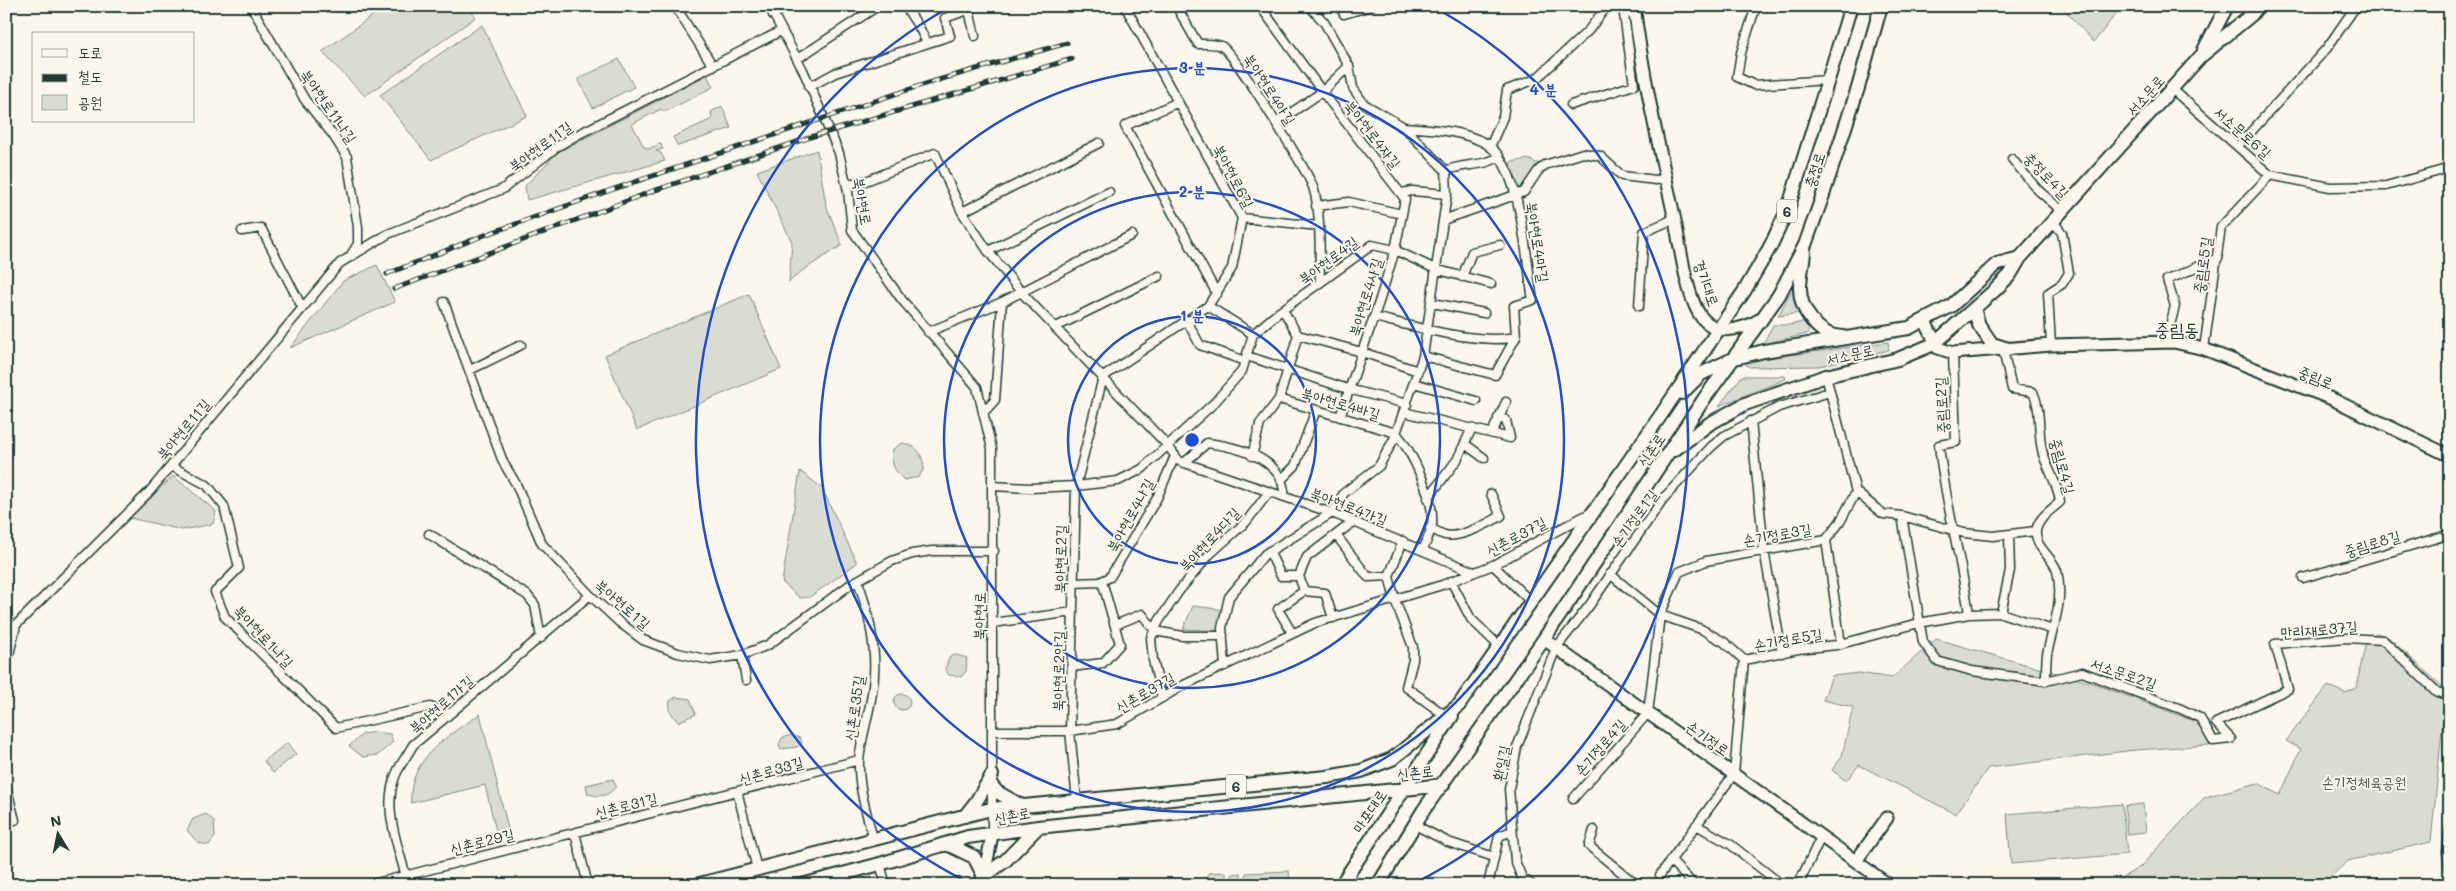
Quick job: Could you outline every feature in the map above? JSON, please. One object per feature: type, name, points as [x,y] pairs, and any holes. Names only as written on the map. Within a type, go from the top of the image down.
[{"type":"main road","name":"충정로","points":[[1663,412],[1719,329],[1770,247],[1788,209],[1851,6]]},
{"type":"main road","name":"충정로","points":[[1735,358],[1779,295],[1805,245],[1858,88],[1880,6]]},
{"type":"main road","name":"서소문로","points":[[2201,56],[2227,6]]},
{"type":"main road","name":"서소문로","points":[[1668,454],[1709,424],[1735,409],[1826,376],[1898,359],[1934,344],[2010,275],[2020,258],[2201,56],[2251,15],[2258,6]]},
{"type":"main road","points":[[1805,245],[1800,289],[1808,315],[1817,326],[1835,337],[1863,337]]},
{"type":"main road","name":"서소문로","points":[[1663,412],[1702,374],[1735,358],[1764,351],[1863,337],[1908,328],[1952,306],[1997,264],[2020,258]]},
{"type":"main road","points":[[1974,309],[1979,325],[1992,344],[2006,350]]},
{"type":"main road","name":"신촌로","points":[[802,885],[968,838],[1038,827],[1443,785],[1544,639],[1704,399],[1735,358]]},
{"type":"main road","name":"신촌로","points":[[696,885],[964,816],[992,815],[1022,806],[1348,774],[1392,759],[1459,705],[1591,512],[1663,412]]},
{"type":"main road","name":"마포대로","points":[[1341,885],[1459,705]]},
{"type":"main road","points":[[992,780],[997,792],[1022,806]]},
{"type":"main road","points":[[964,816],[992,780]]},
{"type":"main road","points":[[1378,885],[1415,825],[1443,785]]},
{"type":"main road","points":[[947,844],[974,857],[981,881],[1005,861],[1038,827]]},
{"type":"street","name":"북아현로11나길","points":[[251,6],[305,100],[348,157],[352,174],[358,244],[349,258]]},
{"type":"street","name":"북아현로","points":[[769,6],[797,59],[839,153],[846,183],[852,230],[902,300],[977,387],[992,449],[994,551],[992,835]]},
{"type":"street","points":[[773,15],[786,6]]},
{"type":"street","points":[[797,59],[878,6]]},
{"type":"street","points":[[905,6],[927,43]]},
{"type":"street","name":"북아현로6길","points":[[1103,376],[1208,306],[1232,268],[1242,218],[1125,6]]},
{"type":"street","name":"북아현로4아길","points":[[1187,6],[1179,11],[1198,44],[1221,46],[1234,58],[1276,123],[1313,187],[1318,226],[1320,283]]},
{"type":"street","name":"북아현로4자길","points":[[1260,6],[1322,92],[1402,193]]},
{"type":"street","points":[[1225,666],[1222,628],[1229,597],[1247,573],[1269,551],[1332,513],[1344,494],[1378,466],[1396,433],[1423,356],[1433,303],[1435,269],[1447,194],[1446,171],[1404,127],[1364,104],[1353,88],[1349,66],[1324,22],[1308,6]]},
{"type":"street","points":[[1340,6],[1344,14],[1371,6]]},
{"type":"street","points":[[1490,147],[1503,117],[1507,90],[1536,79],[1588,31],[1607,6]]},
{"type":"street","points":[[1756,6],[1741,54],[1737,77],[1754,85],[1828,80]]},
{"type":"street","points":[[2238,146],[2327,48],[2356,6]]},
{"type":"street","points":[[679,8],[713,66]]},
{"type":"street","points":[[809,88],[835,73],[950,36],[945,18],[968,8],[975,36]]},
{"type":"street","name":"경기대로","points":[[1571,105],[1634,85],[1624,15],[1634,9],[1640,48],[1684,265],[1698,313],[1706,321],[1719,329]]},
{"type":"street","name":"북아현로11길","points":[[6,667],[16,625],[150,491],[340,263],[388,234],[504,189],[558,146],[577,134],[781,30]]},
{"type":"street","points":[[1276,123],[1322,92],[1349,66]]},
{"type":"street","name":"서소문로6길","points":[[2172,88],[2270,175],[2330,186],[2386,186],[2450,168]]},
{"type":"street","points":[[1178,102],[1125,126],[1217,294]]},
{"type":"street","name":"북아현로4마길","points":[[1404,127],[1444,130],[1486,143],[1504,161],[1516,196],[1533,300],[1514,306],[1516,337]]},
{"type":"street","points":[[962,212],[1099,142]]},
{"type":"street","points":[[846,183],[861,183],[935,153],[962,212],[988,251],[1022,293],[1168,446]]},
{"type":"street","points":[[1516,196],[1524,192],[1538,171],[1545,165],[1584,153],[1600,156],[1622,176],[1656,180],[1666,179]]},
{"type":"street","points":[[1446,171],[1455,167],[1486,164],[1499,157]]},
{"type":"street","name":"충정로4길","points":[[2012,159],[2038,190],[2062,211]]},
{"type":"street","name":"중림로5길","points":[[2204,349],[2221,227],[2270,175]]},
{"type":"street","points":[[1447,194],[1412,191],[1402,193],[1405,199],[1395,250],[1435,269],[1491,284]]},
{"type":"street","points":[[988,251],[1109,192]]},
{"type":"street","name":"북아현로4마길","points":[[1443,220],[1516,196]]},
{"type":"street","points":[[1316,206],[1349,202],[1402,214]]},
{"type":"street","points":[[1242,218],[1318,226]]},
{"type":"street","points":[[1639,306],[1644,232],[1674,219]]},
{"type":"street","points":[[2051,345],[2048,293],[2062,284],[2069,273],[2062,233],[2053,221]]},
{"type":"street","points":[[242,231],[261,228],[302,307]]},
{"type":"street","points":[[928,332],[1022,293],[1132,235]]},
{"type":"street","name":"북아현로4길","points":[[1253,334],[1372,245],[1395,250]]},
{"type":"street","points":[[1462,277],[1472,252],[1500,245]]},
{"type":"street","name":"북아현로4사길","points":[[1340,417],[1395,250]]},
{"type":"street","points":[[2166,341],[2175,306],[2167,280],[2218,258]]},
{"type":"street","points":[[1056,327],[1159,276]]},
{"type":"street","name":"북아현로1길","points":[[444,302],[504,462],[516,484],[542,544],[590,595],[619,622],[643,640],[678,653],[710,660],[742,655],[768,645],[858,580],[892,561],[912,554],[994,551]]},
{"type":"street","points":[[983,413],[995,400],[1002,302]]},
{"type":"street","points":[[1433,303],[1484,312]]},
{"type":"street","points":[[992,486],[1031,488],[1076,486],[1118,480],[1142,469],[1214,403],[1242,371],[1253,334],[1208,306]]},
{"type":"street","points":[[1283,310],[1298,335]]},
{"type":"street","points":[[1719,329],[1732,331],[1744,328],[1765,316]]},
{"type":"street","points":[[1374,318],[1428,330],[1501,340],[1516,337]]},
{"type":"street","points":[[1187,321],[1200,345],[1510,438],[1506,420],[1498,418]]},
{"type":"street","points":[[1925,321],[1934,344]]},
{"type":"street","name":"북아현로4사길","points":[[1298,335],[1362,352]]},
{"type":"street","name":"북아현로4바길","points":[[1252,456],[1260,424],[1279,399],[1298,335]]},
{"type":"street","points":[[1423,356],[1495,375],[1516,337]]},
{"type":"street","name":"중림로","points":[[1934,344],[1941,351],[1953,353],[2051,345],[2166,341],[2204,349],[2332,399],[2450,456]]},
{"type":"street","points":[[470,370],[521,345]]},
{"type":"street","name":"중림로4길","points":[[2006,350],[2012,388],[2032,392],[2036,400],[2043,455],[2059,494],[2060,502],[2040,520],[2036,531]]},
{"type":"street","points":[[1362,352],[1418,371]]},
{"type":"street","name":"중림로2길","points":[[1953,353],[1956,442],[1939,445],[1952,529],[1962,564],[1970,614]]},
{"type":"street","points":[[1076,486],[1103,376]]},
{"type":"street","points":[[1826,376],[1856,492],[1883,514],[1902,516],[1964,533],[2009,535],[2036,531],[2036,538],[2056,569],[2060,595],[2047,656],[2046,681]]},
{"type":"street","points":[[1414,383],[1476,401]]},
{"type":"street","name":"손기정로1길","points":[[1556,648],[1663,498],[1696,462],[1724,436],[1751,421],[1779,407],[1830,392]]},
{"type":"street","name":"북아현로4바길","points":[[1279,399],[1396,433]]},
{"type":"street","points":[[1492,433],[1506,402]]},
{"type":"street","points":[[1280,480],[1295,466],[1316,410]]},
{"type":"street","points":[[1751,421],[1764,550],[1782,652]]},
{"type":"street","points":[[1428,498],[1457,460],[1472,428]]},
{"type":"street","points":[[1396,433],[1406,444],[1431,507],[1430,528],[1423,550]]},
{"type":"street","points":[[1184,463],[1207,443],[1231,446],[1265,462],[1279,475],[1285,497]]},
{"type":"street","points":[[1465,444],[1484,458]]},
{"type":"street","name":"북아현로4가길","points":[[1168,446],[1179,461],[1332,513],[1474,572]]},
{"type":"street","name":"북아현로4나길","points":[[1102,581],[1110,577],[1153,505],[1175,456]]},
{"type":"street","name":"북아현로1나길","points":[[170,466],[207,485],[224,506],[239,568],[215,592],[225,617],[336,728],[430,707],[449,713]]},
{"type":"street","name":"북아현로2길","points":[[993,623],[1073,612],[1076,486]]},
{"type":"street","name":"북아현로4다길","points":[[1162,698],[1153,660],[1151,638],[1154,631],[1179,591],[1210,554],[1246,522],[1269,492]]},
{"type":"street","points":[[1826,540],[1840,522],[1856,492]]},
{"type":"street","points":[[1430,528],[1445,535],[1455,535],[1482,526],[1501,516],[1491,494]]},
{"type":"street","name":"신촌로37길","points":[[992,731],[1070,731],[1117,724],[1162,698],[1292,634],[1333,618],[1395,600],[1493,565],[1591,512]]},
{"type":"street","name":"서소문로2길","points":[[1902,516],[1919,623],[1924,642],[1937,661],[1972,671],[2046,681],[2082,672],[2121,685],[2200,718],[2212,740]]},
{"type":"street","points":[[1304,591],[1299,576],[1307,557],[1353,522]]},
{"type":"street","points":[[429,534],[527,595],[535,605],[540,638]]},
{"type":"street","points":[[1336,534],[1368,577],[1389,576]]},
{"type":"street","name":"중림로8길","points":[[2303,578],[2450,534]]},
{"type":"street","points":[[2000,612],[2010,570],[2009,535]]},
{"type":"street","name":"손기정로3길","points":[[1648,713],[1660,616],[1678,572],[1706,561],[1826,540],[1841,644]]},
{"type":"street","points":[[1403,542],[1389,576],[1395,600],[1413,647],[1413,660],[1406,687],[1446,716]]},
{"type":"street","points":[[1269,551],[1281,576],[1299,576]]},
{"type":"street","points":[[1493,565],[1530,601]]},
{"type":"street","points":[[1610,574],[1660,616],[1701,629],[1724,642],[1744,660]]},
{"type":"street","name":"신촌로35길","points":[[858,580],[868,614],[873,663],[873,690],[859,760],[861,791],[873,839]]},
{"type":"street","points":[[1072,667],[1103,663],[1120,644],[1102,581],[1074,583]]},
{"type":"street","points":[[1451,581],[1471,619],[1499,646]]},
{"type":"street","points":[[1292,634],[1278,609],[1304,591],[1325,593],[1333,618]]},
{"type":"street","name":"북아현로1가길","points":[[406,874],[394,836],[390,807],[396,773],[413,745],[590,595]]},
{"type":"street","name":"북아현로2안길","points":[[1070,731],[1073,612]]},
{"type":"street","points":[[1919,623],[1970,614],[2000,612],[2053,630]]},
{"type":"street","points":[[1115,625],[1142,614],[1154,631],[1183,636],[1223,636]]},
{"type":"street","name":"손기정로5길","points":[[1734,774],[1744,660],[1782,652],[1841,644],[1919,623]]},
{"type":"street","name":"만리재로37길","points":[[2212,740],[2231,739],[2216,723],[2288,689],[2275,644],[2346,638],[2382,640],[2437,692],[2450,696]]},
{"type":"street","name":"손기정로","points":[[1544,639],[1889,885]]},
{"type":"street","name":"환일길","points":[[1532,885],[1522,878],[1515,861],[1509,789],[1517,747],[1556,648]]},
{"type":"street","points":[[742,655],[746,680]]},
{"type":"street","name":"손기정로4길","points":[[1573,799],[1648,713]]},
{"type":"street","points":[[1070,731],[1077,801]]},
{"type":"street","name":"신촌로33길","points":[[757,869],[737,791],[859,760]]},
{"type":"street","points":[[1660,875],[1734,774]]},
{"type":"street","points":[[6,786],[15,820]]},
{"type":"street","name":"신촌로31길","points":[[575,833],[737,791]]},
{"type":"street","points":[[1856,861],[1887,818]]},
{"type":"street","points":[[1696,824],[1730,844],[1782,885]]},
{"type":"street","points":[[1415,825],[1448,842],[1494,857]]},
{"type":"street","points":[[2450,829],[2447,852],[2450,870]]},
{"type":"street","points":[[1594,830],[1589,846],[1637,885]]},
{"type":"street","points":[[1488,885],[1499,836],[1512,831]]},
{"type":"street","points":[[575,833],[588,885]]},
{"type":"street","name":"신촌로29길","points":[[368,885],[575,833]]},
{"type":"street","points":[[981,881],[992,835]]},
{"type":"street","points":[[1798,885],[1822,836]]},
{"type":"street","points":[[1670,860],[1694,885]]},
{"type":"street","points":[[880,864],[886,885]]},
{"type":"street","points":[[406,874],[408,885]]},
{"type":"green space","points":[[386,6],[467,6],[476,17],[365,96],[322,52]]},
{"type":"green space","points":[[2061,6],[2122,6],[2094,42]]},
{"type":"green space","points":[[482,25],[527,116],[431,160],[380,95]]},
{"type":"green space","points":[[619,59],[634,87],[593,108],[578,79]]},
{"type":"green space","points":[[707,75],[713,87],[665,112],[661,109],[632,124],[644,147],[649,149],[660,143],[663,149],[656,151],[661,153],[665,161],[527,200],[525,186],[558,152]]},
{"type":"green space","points":[[722,106],[731,128],[678,146],[673,137],[712,119],[711,112]]},
{"type":"green space","points":[[817,150],[826,205],[842,245],[802,271],[789,282],[792,242],[757,171]]},
{"type":"green space","points":[[1528,159],[1541,165],[1522,192],[1517,192],[1510,165],[1511,162]]},
{"type":"green space","points":[[377,265],[395,302],[290,348],[343,281]]},
{"type":"green space","points":[[1794,290],[1801,313],[1778,316],[1791,292]]},
{"type":"green space","points":[[749,294],[781,369],[637,430],[605,355]]},
{"type":"green space","points":[[1806,321],[1810,328],[1807,334],[1763,344],[1773,325],[1790,325]]},
{"type":"green space","points":[[1888,342],[1889,350],[1819,366],[1750,367],[1746,365],[1752,360]]},
{"type":"green space","points":[[1742,376],[1785,376],[1786,379],[1719,406]]},
{"type":"green space","points":[[902,443],[915,448],[922,458],[924,468],[919,477],[904,480],[895,470],[892,458],[893,449]]},
{"type":"green space","points":[[800,471],[822,488],[857,563],[810,597],[800,598],[782,582]]},
{"type":"green space","points":[[173,476],[216,511],[213,524],[182,530],[130,518]]},
{"type":"green space","points":[[1193,606],[1226,610],[1222,631],[1183,629]]},
{"type":"green space","name":"손기정체육공원","points":[[2377,633],[2388,637],[2446,690],[2431,842],[2348,861],[2321,885],[2110,885],[2140,867],[2205,797],[2258,783],[2280,795],[2301,749],[2286,741],[2328,686],[2345,693],[2356,688],[2367,637]]},
{"type":"green space","points":[[1936,639],[2095,684],[2197,722],[2211,745],[2135,750],[1988,768],[1956,814],[1859,765],[1846,781],[1832,770],[1842,756],[1853,707],[1823,700],[1832,676],[1859,673],[1892,678]]},
{"type":"green space","points":[[956,655],[967,658],[966,671],[961,677],[949,675],[945,669],[950,656]]},
{"type":"green space","points":[[902,694],[910,702],[902,710],[894,702]]},
{"type":"green space","points":[[676,697],[690,699],[696,714],[678,722],[669,710],[670,701]]},
{"type":"green space","points":[[480,714],[509,833],[497,835],[485,785],[411,803],[412,787],[416,773],[423,761],[443,740]]},
{"type":"green space","points":[[374,732],[390,734],[393,742],[378,755],[363,757],[349,746],[363,734]]},
{"type":"green space","points":[[792,735],[800,738],[802,743],[797,747],[781,749],[779,745],[782,738]]},
{"type":"green space","points":[[287,743],[296,754],[273,773],[264,761]]},
{"type":"green space","points":[[613,779],[616,786],[607,794],[596,796],[588,794],[586,785]]},
{"type":"green space","points":[[2122,804],[2127,854],[2011,864],[2007,814]]},
{"type":"green space","points":[[2143,804],[2146,832],[2127,834],[2125,806]]},
{"type":"green space","points":[[206,814],[214,821],[215,837],[209,845],[198,843],[187,830],[193,819]]},
{"type":"green space","points":[[1289,871],[1290,885],[1246,885],[1246,873]]},
{"type":"green space","points":[[1226,872],[1226,882],[1208,883],[1208,873]]},
{"type":"green space","points":[[1241,873],[1241,885],[1232,885],[1232,874]]},
{"type":"railway","points":[[387,274],[482,236],[611,190],[928,83],[1067,43]]},
{"type":"railway","points":[[394,289],[653,191],[814,136],[1072,59]]},
{"type":"district","name":"중림동","points":[[2177,329]]}]
